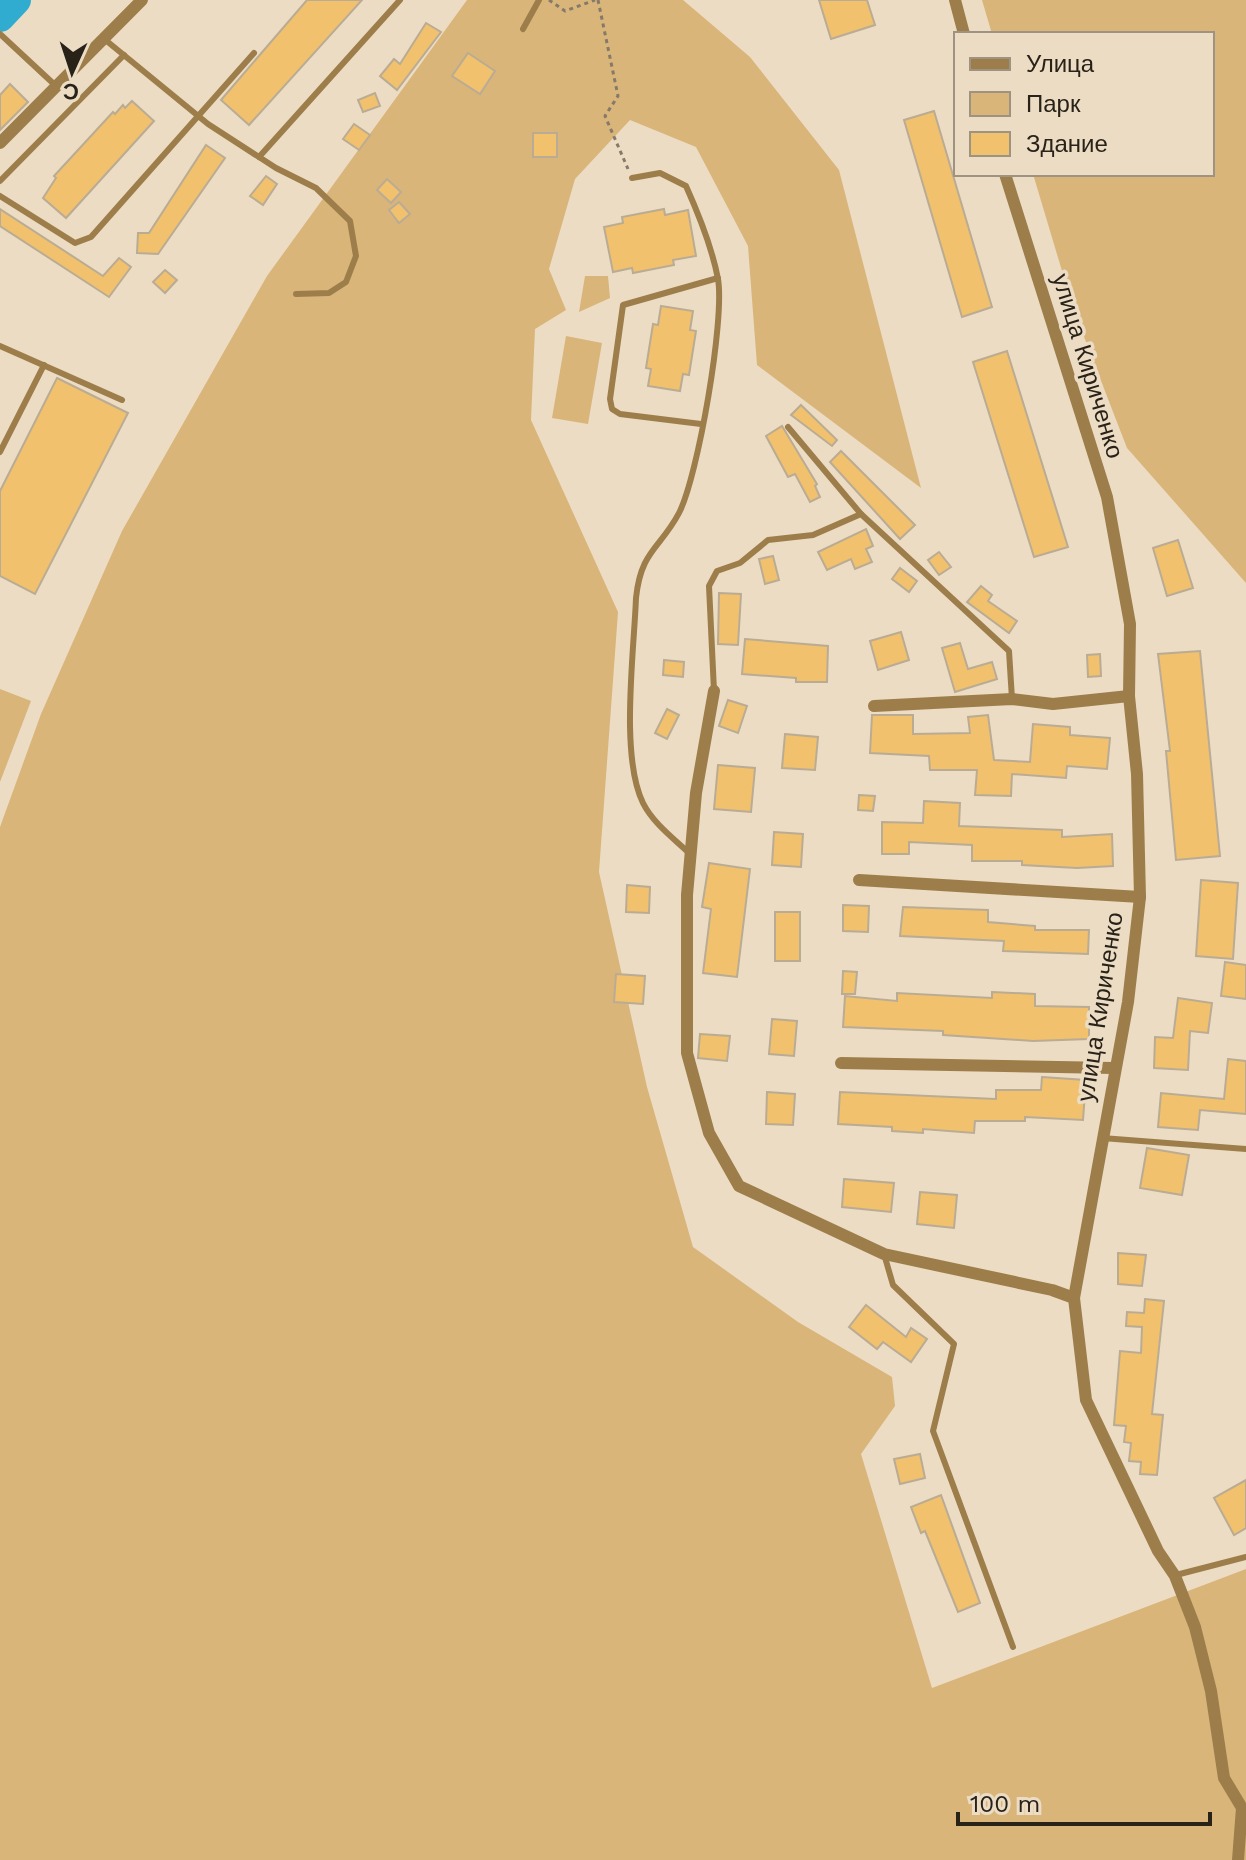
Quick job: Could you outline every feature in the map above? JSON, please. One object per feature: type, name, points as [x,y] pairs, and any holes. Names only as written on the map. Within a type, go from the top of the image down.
[{"type":"street","points":[[0,143],[142,0]]},
{"type":"street","points":[[955,0],[963,32]]},
{"type":"street","name":"улица Кириченко","points":[[1006,176],[1107,497],[1130,624],[1129,696],[1137,774],[1140,897],[1128,1002],[1113,1068],[1074,1298],[1086,1400],[1158,1551],[1175,1576],[1195,1627],[1211,1691],[1224,1778],[1242,1808],[1238,1860]]},
{"type":"street","points":[[714,691],[696,793],[687,895],[687,1053],[709,1133],[739,1186],[884,1254],[1052,1290],[1074,1298]]},
{"type":"street","points":[[874,706],[1012,699],[1053,704],[1129,696]]},
{"type":"street","points":[[859,880],[1140,897]]},
{"type":"street","points":[[841,1063],[1113,1068]]},
{"type":"lane","points":[[259,157],[400,0]]},
{"type":"lane","points":[[523,29],[539,0]]},
{"type":"lane","points":[[0,34],[56,86]]},
{"type":"lane","points":[[103,38],[198,116],[259,157],[316,188],[350,221],[356,256],[346,282],[329,293],[296,294]]},
{"type":"lane","points":[[0,196],[75,243],[91,237],[254,53]]},
{"type":"lane","points":[[0,181],[124,55]]},
{"type":"lane","points":[[632,178],[660,173],[686,186],[718,278],[720,319],[691,483],[678,514],[649,552],[639,574],[631,765],[643,803],[661,827],[691,854]]},
{"type":"lane","points":[[701,424],[620,414],[612,409],[610,399],[623,305],[718,278]]},
{"type":"lane","points":[[0,346],[122,400]]},
{"type":"lane","points":[[0,452],[44,365]]},
{"type":"lane","points":[[788,427],[861,514],[1009,651],[1012,699]]},
{"type":"lane","points":[[714,691],[709,586],[717,571],[740,563],[768,540],[813,535],[861,514]]},
{"type":"lane","points":[[1101,1138],[1246,1149]]},
{"type":"lane","points":[[884,1254],[893,1285],[954,1344],[933,1431],[1013,1647]]},
{"type":"lane","points":[[1175,1576],[1246,1557]]},
{"type":"path","points":[[549,0],[565,11],[597,0],[618,96],[605,116],[632,178]]},
{"type":"green space","points":[[467,0],[683,0],[750,57],[839,170],[921,488],[757,365],[748,246],[696,147],[630,120],[575,179],[549,269],[566,310],[535,329],[531,420],[618,612],[599,872],[647,1087],[693,1247],[798,1322],[892,1377],[895,1406],[861,1454],[932,1688],[1246,1569],[1246,1860],[0,1860],[0,827],[41,714],[122,531],[267,276]]},
{"type":"green space","points":[[982,0],[1246,0],[1246,583],[1127,448],[1074,311],[1034,176],[1214,176],[1214,32],[991,32]]},
{"type":"green space","points":[[585,276],[608,276],[610,298],[579,312]]},
{"type":"green space","points":[[566,336],[602,343],[588,424],[552,418]]},
{"type":"green space","points":[[0,689],[31,701],[0,782]]},
{"type":"building","points":[[307,0],[362,0],[249,125],[221,100]]},
{"type":"building","points":[[819,0],[867,0],[875,25],[831,39]]},
{"type":"building","points":[[426,23],[441,32],[397,90],[380,76],[394,59],[400,64]]},
{"type":"building","points":[[468,53],[495,71],[480,94],[452,76]]},
{"type":"building","points":[[10,84],[28,102],[0,130],[0,95]]},
{"type":"building","points":[[375,93],[380,106],[363,112],[358,100]]},
{"type":"building","points":[[132,101],[154,121],[66,218],[43,198],[56,178],[54,176],[113,112],[115,114]]},
{"type":"building","points":[[934,111],[992,307],[962,317],[904,120]]},
{"type":"building","points":[[354,124],[370,135],[359,150],[343,139]]},
{"type":"building","points":[[533,133],[557,133],[557,157],[533,157]]},
{"type":"building","points":[[206,145],[225,158],[158,254],[137,253],[138,233],[149,233]]},
{"type":"building","points":[[266,176],[277,184],[263,205],[250,196]]},
{"type":"building","points":[[387,179],[401,192],[391,203],[377,190]]},
{"type":"building","points":[[399,202],[410,214],[399,223],[389,210]]},
{"type":"building","points":[[0,209],[103,276],[119,258],[131,267],[109,297],[0,226]]},
{"type":"building","points":[[664,209],[665,215],[688,210],[696,256],[673,260],[674,265],[633,273],[632,268],[613,272],[604,227],[623,223],[622,217]]},
{"type":"building","points":[[165,270],[177,280],[165,293],[153,282]]},
{"type":"building","points":[[661,306],[693,311],[690,330],[696,331],[689,375],[683,374],[680,391],[648,386],[651,369],[646,368],[653,324],[658,325]]},
{"type":"building","points":[[1007,351],[1068,547],[1034,557],[973,362]]},
{"type":"building","points":[[57,378],[128,413],[35,594],[0,576],[0,491]]},
{"type":"building","points":[[801,405],[837,440],[832,446],[791,415]]},
{"type":"building","points":[[782,426],[817,484],[820,497],[810,502],[795,474],[788,477],[766,436]]},
{"type":"building","points":[[841,451],[915,525],[900,539],[830,462]]},
{"type":"building","points":[[866,529],[873,546],[866,549],[872,562],[855,569],[851,559],[827,570],[818,552]]},
{"type":"building","points":[[1178,540],[1193,588],[1167,596],[1153,548]]},
{"type":"building","points":[[939,552],[951,567],[939,575],[928,560]]},
{"type":"building","points":[[773,556],[779,580],[765,584],[759,559]]},
{"type":"building","points":[[900,568],[917,581],[909,592],[892,579]]},
{"type":"building","points":[[981,586],[992,595],[988,601],[1017,621],[1009,633],[967,602]]},
{"type":"building","points":[[719,593],[741,594],[738,645],[718,644]]},
{"type":"building","points":[[901,632],[909,660],[878,670],[870,641]]},
{"type":"building","points":[[745,639],[828,646],[827,682],[796,682],[796,678],[742,674]]},
{"type":"building","points":[[960,643],[968,669],[992,662],[997,679],[955,692],[942,648]]},
{"type":"building","points":[[1200,651],[1220,856],[1176,860],[1166,751],[1170,751],[1158,654]]},
{"type":"building","points":[[1100,654],[1101,676],[1088,677],[1087,655]]},
{"type":"building","points":[[664,660],[684,662],[683,677],[663,675]]},
{"type":"building","points":[[728,700],[747,706],[738,733],[719,726]]},
{"type":"building","points":[[667,709],[679,715],[667,739],[655,733]]},
{"type":"building","points":[[872,715],[913,715],[913,734],[970,733],[968,717],[988,715],[994,760],[1030,762],[1033,724],[1070,727],[1070,735],[1110,738],[1107,769],[1067,766],[1066,778],[1012,774],[1011,796],[975,795],[977,770],[930,770],[929,756],[870,753]]},
{"type":"building","points":[[785,734],[818,737],[815,770],[782,768]]},
{"type":"building","points":[[718,765],[755,768],[751,812],[714,809]]},
{"type":"building","points":[[859,795],[875,796],[873,811],[858,810]]},
{"type":"building","points":[[924,801],[960,803],[959,826],[1062,830],[1062,837],[1112,834],[1113,866],[1077,868],[1022,865],[1022,861],[972,861],[972,845],[909,842],[909,854],[882,854],[882,822],[923,823]]},
{"type":"building","points":[[774,832],[803,834],[801,867],[772,865]]},
{"type":"building","points":[[709,863],[750,869],[737,977],[703,973],[711,909],[702,907]]},
{"type":"building","points":[[1201,880],[1238,883],[1233,959],[1196,956]]},
{"type":"building","points":[[627,885],[650,887],[649,913],[626,912]]},
{"type":"building","points":[[843,905],[869,906],[868,932],[843,931]]},
{"type":"building","points":[[903,907],[988,910],[988,922],[1035,926],[1035,930],[1089,930],[1088,954],[1003,951],[1004,941],[900,936]]},
{"type":"building","points":[[775,912],[800,912],[800,961],[775,961]]},
{"type":"building","points":[[1225,962],[1246,965],[1246,999],[1221,996]]},
{"type":"building","points":[[843,971],[857,972],[855,994],[842,994]]},
{"type":"building","points":[[616,974],[645,976],[643,1004],[614,1002]]},
{"type":"building","points":[[992,992],[1035,994],[1035,1006],[1089,1007],[1089,1039],[1033,1041],[943,1035],[943,1031],[843,1027],[845,996],[897,1001],[897,993],[992,998]]},
{"type":"building","points":[[1178,998],[1212,1003],[1208,1033],[1190,1031],[1188,1070],[1154,1068],[1155,1037],[1173,1038]]},
{"type":"building","points":[[772,1019],[797,1021],[794,1056],[769,1054]]},
{"type":"building","points":[[700,1034],[730,1036],[727,1061],[698,1058]]},
{"type":"building","points":[[1228,1059],[1246,1061],[1246,1114],[1200,1110],[1198,1130],[1158,1127],[1161,1093],[1224,1099]]},
{"type":"building","points":[[1042,1077],[1086,1080],[1083,1120],[1025,1117],[1025,1121],[975,1121],[974,1133],[923,1129],[923,1133],[892,1131],[892,1127],[838,1124],[840,1092],[996,1099],[996,1090],[1041,1090]]},
{"type":"building","points":[[767,1092],[795,1094],[793,1125],[766,1124]]},
{"type":"building","points":[[1147,1148],[1189,1155],[1182,1195],[1140,1188]]},
{"type":"building","points":[[844,1179],[894,1183],[891,1212],[842,1207]]},
{"type":"building","points":[[920,1192],[957,1195],[954,1228],[917,1224]]},
{"type":"building","points":[[1118,1253],[1146,1255],[1142,1286],[1118,1284]]},
{"type":"building","points":[[1145,1299],[1164,1301],[1152,1414],[1163,1415],[1157,1475],[1140,1474],[1141,1462],[1129,1461],[1131,1443],[1124,1442],[1126,1426],[1114,1425],[1120,1351],[1141,1353],[1142,1327],[1126,1326],[1127,1312],[1144,1313]]},
{"type":"building","points":[[866,1305],[906,1337],[911,1328],[927,1339],[911,1362],[883,1342],[877,1349],[849,1327]]},
{"type":"building","points":[[920,1454],[925,1478],[900,1484],[894,1459]]},
{"type":"building","points":[[1246,1480],[1246,1528],[1234,1535],[1214,1498]]},
{"type":"building","points":[[941,1495],[980,1603],[958,1612],[925,1531],[921,1533],[911,1507]]},
{"type":"waterway","points":[[0,17],[16,0]]}]
